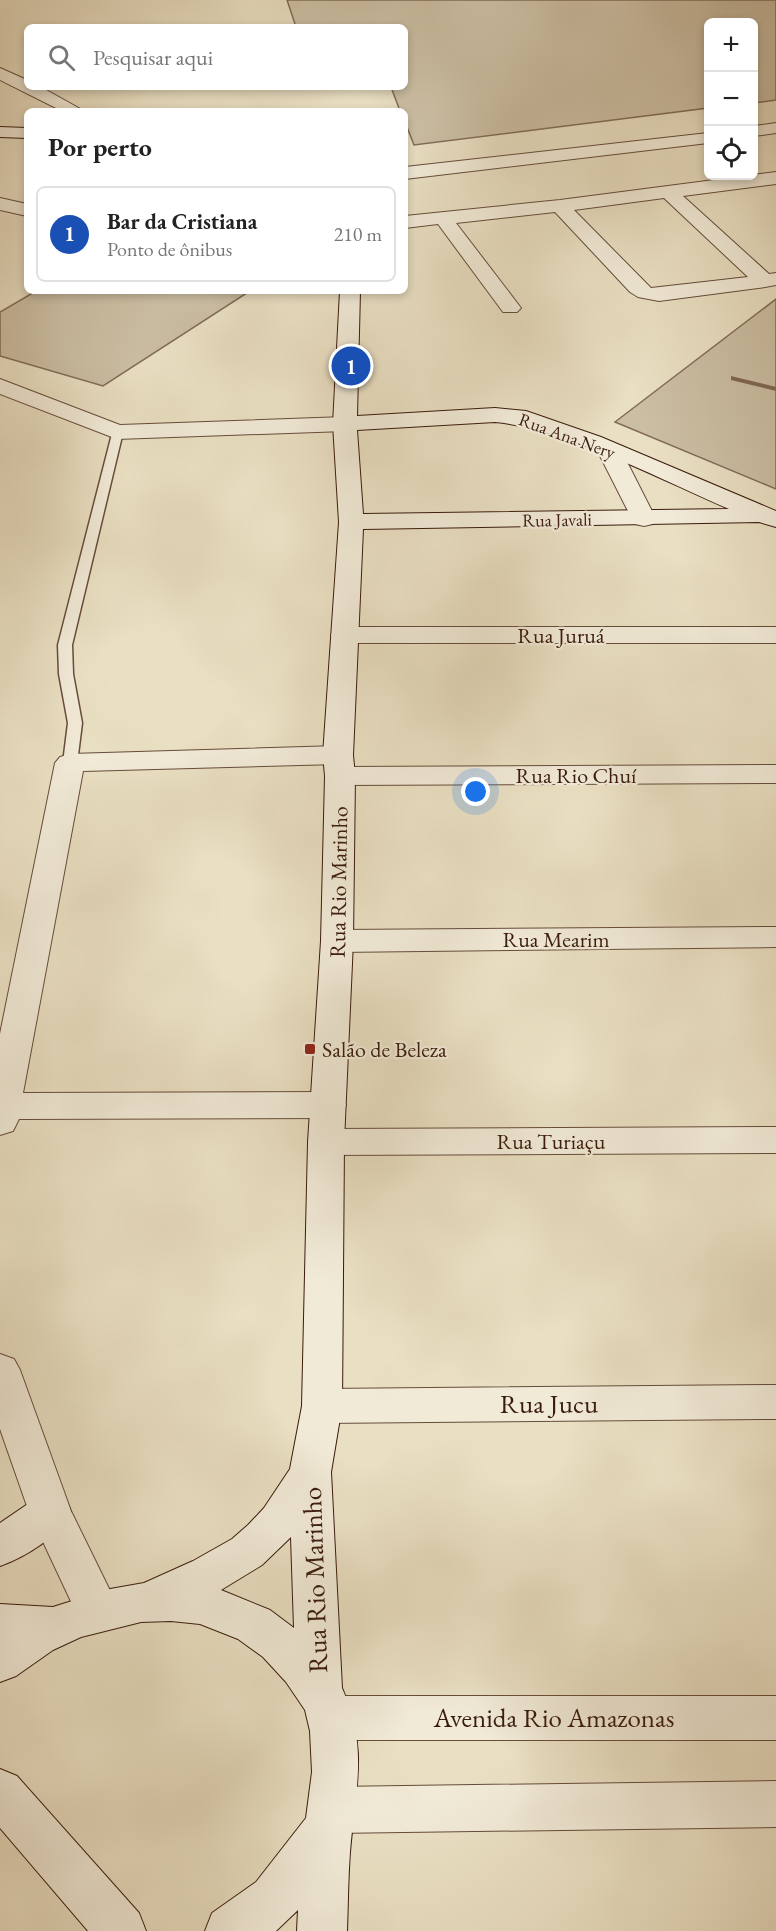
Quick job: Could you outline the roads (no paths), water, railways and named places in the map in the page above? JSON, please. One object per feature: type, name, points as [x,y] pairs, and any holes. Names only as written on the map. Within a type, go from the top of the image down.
[{"type":"street","points":[[0,73],[24,86]]},
{"type":"street","points":[[11,97],[34,91],[69,108]]},
{"type":"street","points":[[758,130],[776,128]]},
{"type":"street","points":[[0,132],[24,133]]},
{"type":"street","points":[[408,173],[611,152],[704,139]]},
{"type":"street","points":[[408,222],[560,206],[776,178]]},
{"type":"street","points":[[669,193],[770,280]]},
{"type":"street","points":[[0,204],[24,209]]},
{"type":"street","points":[[560,206],[637,288],[645,293],[659,295],[770,280]]},
{"type":"street","points":[[443,218],[510,308]]},
{"type":"street","name":"Rua Rio Marinho","points":[[322,1931],[335,1768],[325,1703],[310,1472],[322,1406],[326,1142],[337,940],[339,765],[351,522],[345,424],[350,294]]},
{"type":"street","points":[[0,386],[117,432]]},
{"type":"street","name":"Rua Ana Nery","points":[[117,432],[518,416],[609,450],[769,518]]},
{"type":"street","points":[[609,450],[645,519]]},
{"type":"street","name":"Rua Javali","points":[[351,522],[769,518]]},
{"type":"street","name":"Rua Juruá","points":[[345,635],[776,635]]},
{"type":"street","points":[[70,763],[2,1114],[328,1105]]},
{"type":"street","name":"Rua Rio Chuí","points":[[70,763],[339,765],[776,774]]},
{"type":"street","name":"Rua Mearim","points":[[337,940],[776,937]]},
{"type":"street","name":"Rua Turiaçu","points":[[326,1142],[776,1140]]},
{"type":"street","points":[[0,1370],[50,1512],[98,1611]]},
{"type":"street","name":"Rua Jucu","points":[[322,1406],[776,1402]]},
{"type":"street","name":"Rua Rio Marinho","points":[[152,1600],[232,1564],[252,1550],[274,1529],[290,1508],[310,1472]]},
{"type":"street","points":[[0,1547],[50,1512]]},
{"type":"street","points":[[0,1661],[10,1652],[52,1627],[98,1611],[152,1600],[182,1600],[218,1606],[252,1623],[286,1648],[325,1703]]},
{"type":"street","points":[[0,1624],[52,1627]]},
{"type":"street","name":"Avenida Rio Amazonas","points":[[325,1703],[776,1718]]},
{"type":"street","points":[[0,1792],[121,1931]]},
{"type":"street","points":[[230,1931],[273,1901],[303,1865],[331,1818],[776,1804]]},
{"type":"lane","points":[[70,763],[75,723],[66,674],[66,636],[117,432]]},
{"type":"waterway","points":[[734,378],[776,389]]},
{"type":"place","name":"Bar da Cristiana","points":[[351,366]]},
{"type":"place","name":"Salão de Beleza","points":[[310,1049]]}]
